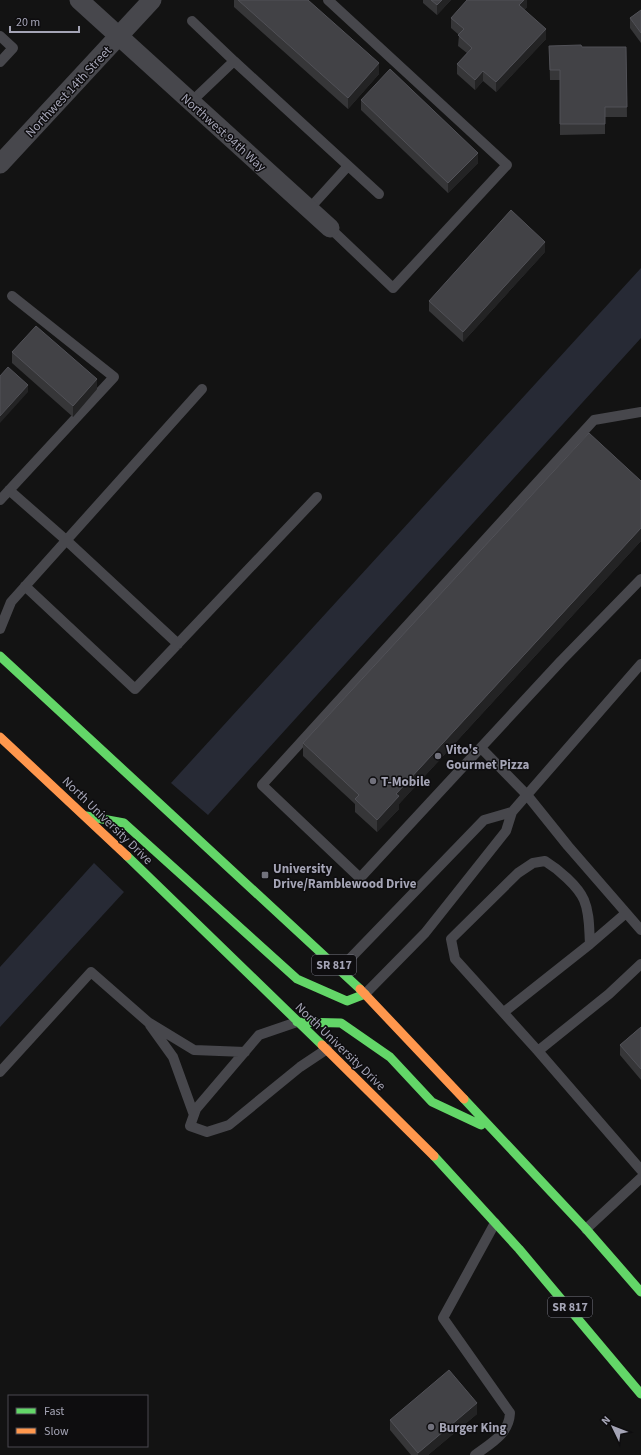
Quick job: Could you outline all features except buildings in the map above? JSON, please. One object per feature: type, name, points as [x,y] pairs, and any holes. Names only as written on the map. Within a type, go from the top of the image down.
[{"type":"main road","name":"SR 817","points":[[0,656],[365,994],[586,1229],[641,1292]]},
{"type":"main road","name":"North University Drive","points":[[0,737],[86,816],[297,1022],[327,1049],[454,1177],[574,1311],[641,1394]]},
{"type":"main road","points":[[86,816],[124,823],[297,979],[347,1001],[365,994]]},
{"type":"main road","points":[[297,1022],[341,1023],[390,1057],[432,1102],[493,1131]]},
{"type":"street","name":"Northwest 94th Way","points":[[79,0],[330,228]]},
{"type":"street","name":"Northwest 14th Street","points":[[0,164],[152,0]]},
{"type":"lane","points":[[328,0],[507,165],[393,288],[330,228]]},
{"type":"lane","points":[[192,21],[379,194]]},
{"type":"lane","points":[[0,36],[13,48],[0,62]]},
{"type":"lane","points":[[191,102],[234,61]]},
{"type":"lane","points":[[309,209],[348,166]]},
{"type":"lane","points":[[0,500],[114,377],[12,296]]},
{"type":"lane","points":[[0,629],[11,602],[202,390]]},
{"type":"lane","points":[[641,412],[594,420],[262,785],[360,878],[561,661],[641,579]]},
{"type":"lane","points":[[9,490],[66,540],[178,644]]},
{"type":"lane","points":[[25,586],[135,689],[317,497]]},
{"type":"lane","points":[[365,994],[430,927],[506,831],[512,812],[641,664]]},
{"type":"lane","points":[[481,748],[527,795],[568,846],[641,930]]},
{"type":"lane","points":[[339,970],[484,820],[512,812]]},
{"type":"lane","points":[[590,944],[589,919],[584,900],[561,871],[545,861],[533,863],[518,873],[451,939],[455,959],[504,1012],[641,1170]]},
{"type":"lane","points":[[504,1012],[590,944],[626,913]]},
{"type":"lane","points":[[538,1051],[609,994],[641,964]]},
{"type":"lane","points":[[0,1072],[91,972],[148,1022],[194,1050],[245,1052]]},
{"type":"lane","points":[[148,1022],[173,1057],[194,1115]]},
{"type":"lane","points":[[297,1022],[259,1035],[196,1108],[190,1126],[207,1132],[229,1126],[300,1067],[327,1049]]},
{"type":"lane","points":[[586,1229],[641,1178]]},
{"type":"lane","points":[[475,1455],[500,1436],[510,1424],[510,1413],[443,1318],[495,1223]]},
{"type":"shaded area","points":[[641,268],[641,338],[208,815],[171,783]]},
{"type":"shaded area","points":[[94,863],[124,892],[0,1027],[0,967]]},
{"type":"traffic: fast","points":[[0,656],[360,989]]},
{"type":"traffic: fast","points":[[86,816],[124,823],[297,979],[347,1001],[365,994]]},
{"type":"traffic: fast","points":[[127,856],[322,1045]]},
{"type":"traffic: fast","points":[[297,1022],[341,1023],[390,1057],[432,1102],[481,1125]]},
{"type":"traffic: fast","points":[[464,1099],[586,1229],[641,1292]]},
{"type":"traffic: fast","points":[[434,1156],[519,1249],[641,1394]]},
{"type":"traffic: slow","points":[[0,737],[127,856]]},
{"type":"traffic: slow","points":[[360,989],[464,1099]]},
{"type":"traffic: slow","points":[[322,1045],[434,1156]]},
{"type":"place","name":"Vito's Gourmet Pizza","points":[[438,756]]},
{"type":"place","name":"T-Mobile","points":[[373,781]]},
{"type":"place","name":"University Drive/Ramblewood Drive","points":[[265,875]]},
{"type":"place","name":"Burger King","points":[[431,1427]]}]
